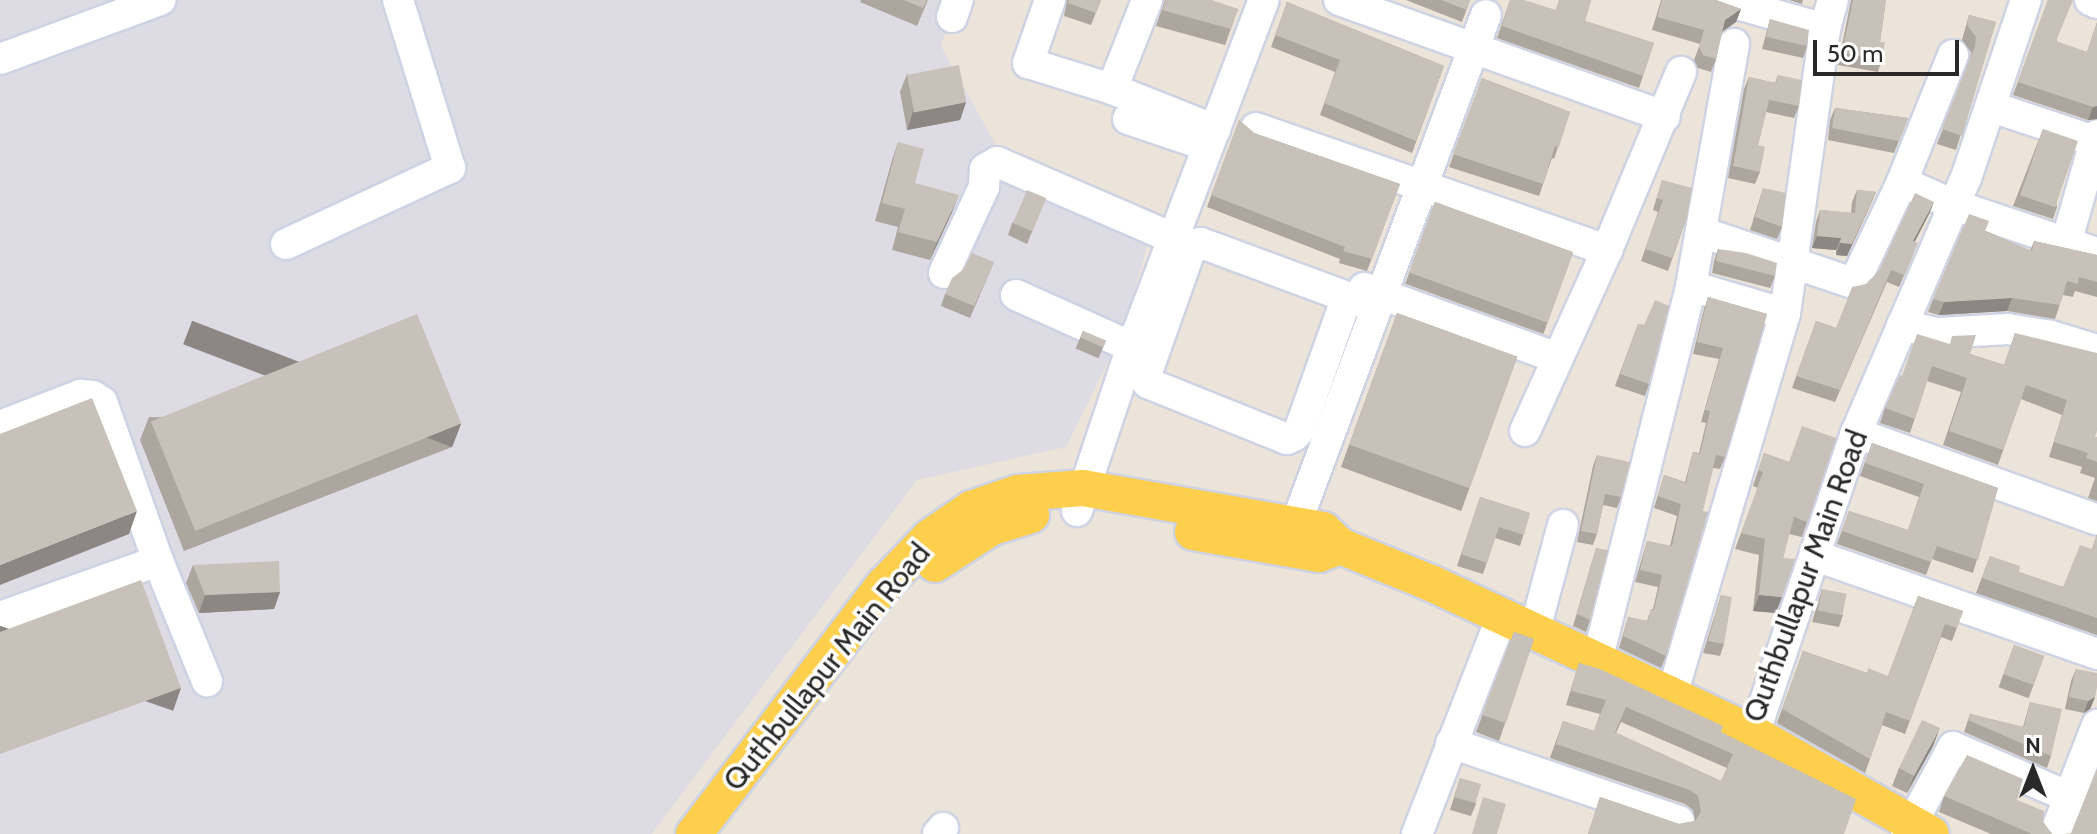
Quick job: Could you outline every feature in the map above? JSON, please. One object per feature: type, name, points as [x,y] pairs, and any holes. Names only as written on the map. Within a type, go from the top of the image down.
[{"type":"main road","name":"Quthbullapur Main Road","points":[[694,834],[884,585],[930,537],[971,509],[1018,493],[1296,524],[1323,530],[1340,546],[1433,584],[1671,698],[1754,734]]},
{"type":"main road","name":"Quthbullapur Main Road","points":[[719,834],[922,575],[953,549],[992,527],[1080,500],[1319,554],[1340,546]]},
{"type":"main road","points":[[1754,734],[1916,831]]},
{"type":"street","points":[[0,59],[160,0]]},
{"type":"street","points":[[286,244],[450,168],[398,0]]},
{"type":"street","points":[[1050,0],[1028,63],[1112,89],[1212,138]]},
{"type":"street","points":[[1112,89],[1147,0]]},
{"type":"street","points":[[1080,500],[1132,347],[1264,0]]},
{"type":"street","points":[[1339,0],[1665,117]]},
{"type":"street","points":[[1723,0],[1825,29]]},
{"type":"street","points":[[1671,698],[1785,314],[1825,29],[1833,0]]},
{"type":"street","name":"Quthbullapur Main Road","points":[[1754,734],[1856,433],[1954,205],[1992,107],[2026,0]]},
{"type":"street","points":[[2090,0],[2097,3]]},
{"type":"street","points":[[1296,524],[1420,184],[1486,15]]},
{"type":"street","points":[[1597,661],[1691,286],[1734,44]]},
{"type":"street","points":[[1701,232],[1844,282],[1855,280],[1902,182],[1953,55]]},
{"type":"street","points":[[1525,431],[1665,117],[1681,72]]},
{"type":"street","points":[[1992,107],[2096,140],[2066,243]]},
{"type":"street","points":[[1128,119],[1212,138]]},
{"type":"street","points":[[1256,128],[1607,250]]},
{"type":"street","points":[[944,273],[984,187],[985,169],[997,162],[1173,238]]},
{"type":"street","points":[[1902,182],[1954,205],[2097,253]]},
{"type":"street","points":[[1224,234],[1378,301],[1557,358]]},
{"type":"street","points":[[1347,297],[1299,431],[1294,436],[1287,439],[1148,383],[1147,372],[1192,245],[1201,243],[1347,297],[1378,301]]},
{"type":"street","points":[[1691,286],[1785,314]]},
{"type":"street","points":[[1016,295],[1132,347]]},
{"type":"street","points":[[1902,325],[1938,333],[2008,329],[2051,336],[2097,350]]},
{"type":"street","points":[[0,426],[80,395],[93,396],[102,402],[158,561],[207,681]]},
{"type":"street","points":[[1856,433],[2097,520]]},
{"type":"street","points":[[1534,633],[1563,525]]},
{"type":"street","points":[[1816,556],[2097,654]]},
{"type":"street","points":[[0,617],[158,561]]},
{"type":"street","points":[[1417,834],[1501,618]]},
{"type":"street","points":[[2055,834],[2097,725]]},
{"type":"street","points":[[1451,743],[1679,821]]},
{"type":"street","points":[[1916,831],[1953,747],[2069,797]]},
{"type":"shaded area","points":[[0,0],[957,0],[941,46],[1001,154],[1151,234],[1120,337],[1066,447],[917,480],[652,834],[0,834]]},
{"type":"building","points":[[904,0],[927,0],[923,8]]},
{"type":"building","points":[[1069,0],[1101,0],[1096,13],[1068,3]]},
{"type":"building","points":[[1166,0],[1212,0],[1238,9],[1231,29],[1162,10]]},
{"type":"building","points":[[1441,0],[1470,0],[1467,10]]},
{"type":"building","points":[[1510,0],[1524,0],[1556,10],[1559,0],[1591,0],[1585,21],[1654,43],[1643,76],[1502,26]]},
{"type":"building","points":[[1662,0],[1716,0],[1741,9],[1725,20],[1716,59],[1703,55],[1699,47],[1704,30],[1657,17]]},
{"type":"building","points":[[1853,0],[1886,0],[1880,42],[1885,42],[1882,59],[1842,53]]},
{"type":"building","points":[[2048,0],[2073,0],[2056,41],[2087,52],[2097,23],[2097,106],[2018,82]]},
{"type":"building","points":[[1287,2],[1444,66],[1416,141],[1324,103],[1340,60],[1275,35]]},
{"type":"building","points":[[1969,15],[1996,22],[1962,136],[1942,129],[1975,46],[1976,37],[1967,25]]},
{"type":"building","points":[[1770,19],[1809,30],[1807,46],[1766,37]]},
{"type":"building","points":[[959,65],[966,102],[914,112],[907,75]]},
{"type":"building","points":[[1778,75],[1802,80],[1799,106],[1769,100],[1758,145],[1765,147],[1760,172],[1733,166],[1749,77],[1776,83]]},
{"type":"building","points":[[1482,78],[1570,112],[1543,184],[1453,154]]},
{"type":"building","points":[[1835,108],[1908,118],[1899,141],[1832,128]]},
{"type":"building","points":[[1239,120],[1254,133],[1400,184],[1372,259],[1343,251],[1345,247],[1211,195]]},
{"type":"building","points":[[2043,129],[2078,141],[2055,207],[2020,195]]},
{"type":"building","points":[[898,142],[924,149],[915,183],[959,195],[937,242],[898,232],[905,209],[882,203]]},
{"type":"building","points":[[1662,180],[1692,188],[1687,217],[1672,258],[1645,249],[1663,200],[1657,198]]},
{"type":"building","points":[[1763,188],[1786,193],[1782,227],[1755,217]]},
{"type":"building","points":[[1027,190],[1046,198],[1032,231],[1013,223]]},
{"type":"building","points":[[1857,190],[1876,192],[1852,244],[1840,243],[1841,238],[1817,236],[1820,210],[1855,213]]},
{"type":"building","points":[[1915,193],[1934,202],[1913,241],[1918,243],[1904,275],[1891,270],[1840,390],[1796,376],[1816,321],[1836,328],[1852,287],[1866,284],[1879,271]]},
{"type":"building","points":[[1435,202],[1573,252],[1547,323],[1409,272]]},
{"type":"building","points":[[1969,214],[1989,221],[1985,231],[2032,251],[2034,241],[2097,255],[2097,282],[2079,277],[2078,284],[2067,281],[2060,305],[2012,298],[1944,302],[1933,299]]},
{"type":"building","points":[[1718,249],[1746,253],[1777,263],[1775,276],[1716,261]]},
{"type":"building","points":[[972,253],[994,262],[974,306],[945,294],[952,278],[964,269]]},
{"type":"building","points":[[1708,297],[1767,314],[1725,457],[1716,455],[1703,511],[1708,512],[1666,656],[1623,636],[1628,617],[1648,621],[1651,609],[1654,610],[1662,575],[1640,570],[1647,541],[1672,546],[1681,504],[1658,496],[1664,475],[1686,483],[1693,452],[1700,454],[1710,411],[1705,410],[1723,348],[1697,342]]},
{"type":"building","points":[[1655,300],[1669,306],[1649,384],[1620,374],[1638,324],[1644,325]]},
{"type":"building","points":[[1397,313],[1517,357],[1469,488],[1349,445]]},
{"type":"building","points":[[417,314],[461,423],[195,531],[151,422]]},
{"type":"building","points":[[1083,331],[1106,341],[1103,347],[1080,337]]},
{"type":"building","points":[[2015,333],[2097,353],[2097,462],[2086,458],[2088,453],[2054,442],[2067,400],[2026,385],[2003,450],[1949,431],[1967,378],[1932,366],[1915,419],[1885,408],[1902,376],[1917,334],[1950,344],[1952,336],[1976,335],[1970,354],[2004,365]]},
{"type":"building","points":[[92,398],[137,511],[0,565],[0,434]]},
{"type":"building","points":[[1802,426],[1836,438],[1807,522],[1794,517],[1783,558],[1795,559],[1782,597],[1759,595],[1765,539],[1741,533],[1763,472],[1758,470],[1764,453],[1789,462]]},
{"type":"building","points":[[1872,443],[1998,488],[1978,560],[1937,546],[1931,562],[1842,531],[1849,511],[1908,530],[1924,484],[1865,463]]},
{"type":"building","points":[[1597,455],[1630,462],[1621,497],[1605,494],[1597,534],[1581,531]]},
{"type":"building","points":[[1480,497],[1530,513],[1524,535],[1499,527],[1487,563],[1461,554]]},
{"type":"building","points":[[2097,534],[2097,618],[1982,578],[1990,556],[2020,566],[2019,572],[2063,587],[2080,545],[2092,549]]},
{"type":"building","points":[[1596,548],[1608,550],[1590,620],[1577,614]]},
{"type":"building","points":[[279,561],[280,592],[205,595],[193,565]]},
{"type":"building","points":[[141,580],[181,688],[0,754],[0,632]]},
{"type":"building","points":[[1822,589],[1847,594],[1842,615],[1818,611]]},
{"type":"building","points":[[1721,595],[1732,597],[1724,644],[1708,641]]},
{"type":"building","points":[[1918,596],[1963,611],[1957,628],[1945,624],[1910,721],[1886,712],[1870,759],[1782,709],[1803,651],[1867,673],[1868,668],[1888,676]]},
{"type":"building","points":[[1514,632],[1534,639],[1506,723],[1482,715]]},
{"type":"building","points":[[2014,645],[2044,656],[2033,685],[2003,674]]},
{"type":"building","points":[[1579,663],[1600,669],[1723,726],[1721,732],[1856,799],[1844,834],[1588,834],[1600,797],[1679,824],[1695,821],[1701,812],[1698,796],[1690,790],[1556,744],[1563,721],[1594,731],[1606,700],[1571,691]],"holes":[[[1626,707],[1733,754],[1721,781],[1615,732]]]},
{"type":"building","points":[[2076,669],[2097,673],[2095,697],[2088,701],[2069,697]]},
{"type":"building","points":[[2030,702],[2062,709],[2051,756],[1968,720],[1970,714],[2024,727]]},
{"type":"building","points":[[1922,720],[1940,728],[1914,776],[1899,768]]},
{"type":"building","points":[[1967,755],[2023,779],[2017,800],[2044,811],[2043,822],[2052,834],[2032,834],[1944,796]]},
{"type":"building","points":[[2097,769],[2097,834],[2064,834],[2071,833]]},
{"type":"building","points":[[1460,778],[1481,784],[1476,803],[1454,797]]},
{"type":"building","points":[[1483,797],[1506,804],[1497,834],[1472,834]]}]
